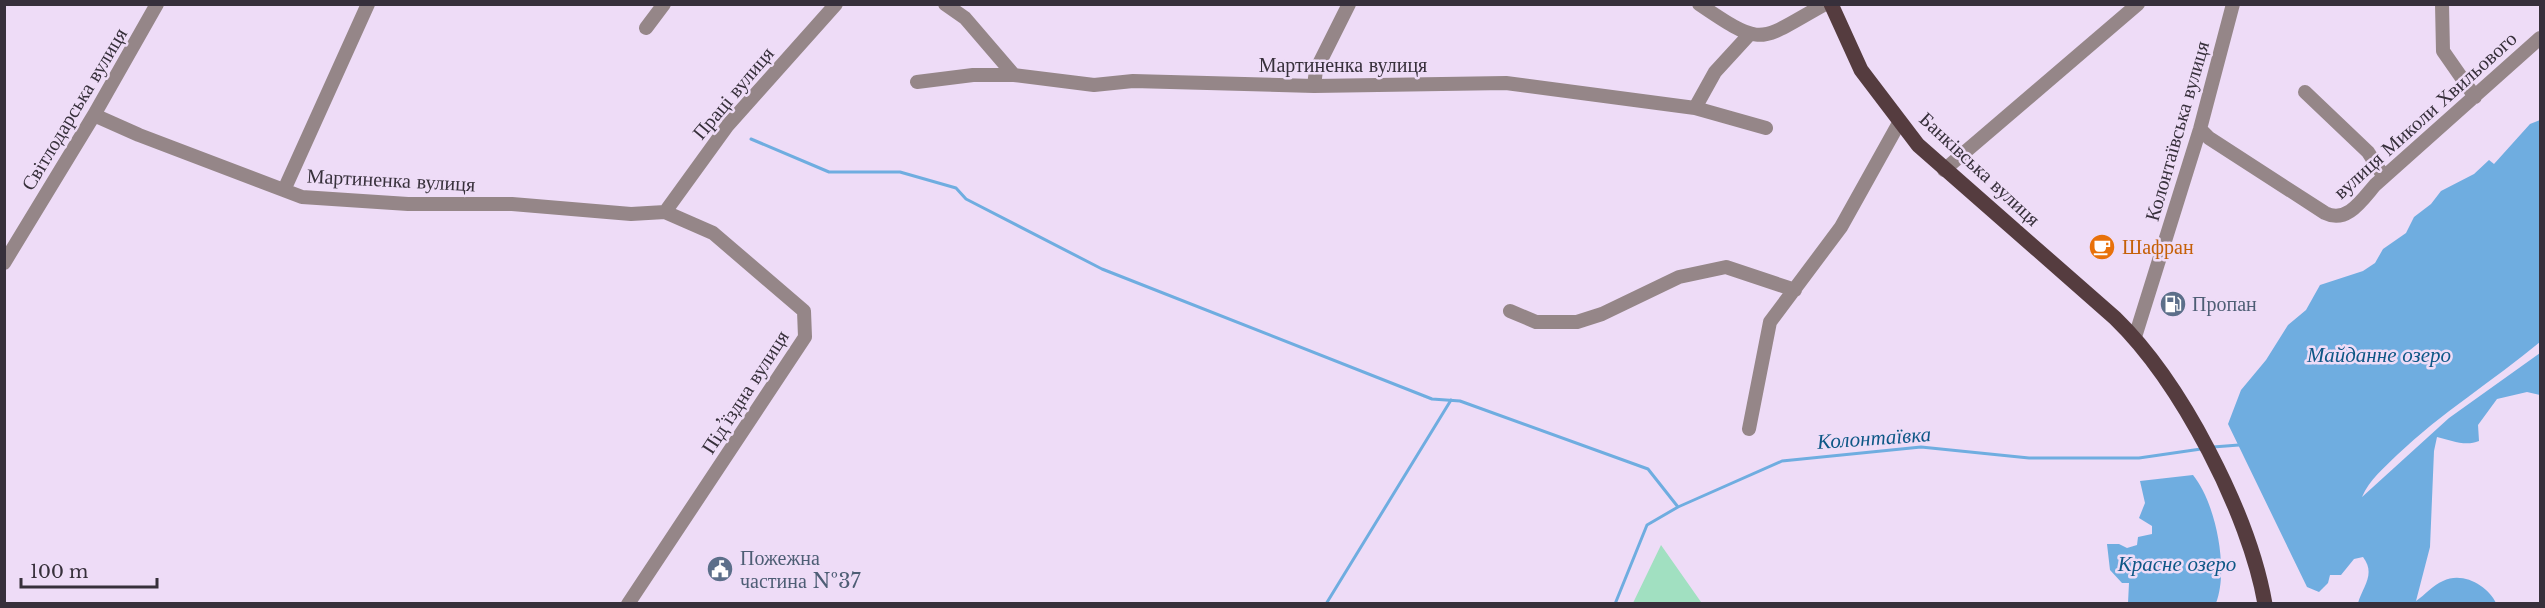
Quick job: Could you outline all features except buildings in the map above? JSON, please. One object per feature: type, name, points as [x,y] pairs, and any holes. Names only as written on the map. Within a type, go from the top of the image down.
[{"type":"main road","name":"Банківська вулиця","points":[[1831,4],[1861,70],[1899,123],[1944,170],[2135,337],[2181,401],[2217,472],[2240,520],[2260,576],[2265,603]]},
{"type":"street","name":"Світлодарська вулиця","points":[[4,263],[94,115],[157,4]]},
{"type":"street","points":[[284,190],[368,4]]},
{"type":"street","points":[[646,28],[664,4]]},
{"type":"street","name":"Праці вулиця","points":[[664,212],[728,125],[836,4]]},
{"type":"street","points":[[945,4],[965,18],[1014,75]]},
{"type":"street","points":[[1314,86],[1316,70],[1348,4]]},
{"type":"street","points":[[1699,4],[1748,36],[1770,35],[1825,4]]},
{"type":"street","points":[[1944,170],[2138,4]]},
{"type":"street","name":"Колонтаївська вулиця","points":[[2135,337],[2200,129],[2233,4]]},
{"type":"street","points":[[2442,4],[2443,51],[2475,97]]},
{"type":"street","points":[[1695,108],[1715,72],[1748,36]]},
{"type":"street","name":"вулиця Миколи Хвильового","points":[[2200,129],[2209,138],[2332,217],[2352,211],[2384,177],[2541,38]]},
{"type":"street","name":"Мартиненка вулиця","points":[[916,82],[973,75],[1014,75],[1094,85],[1133,81],[1314,86],[1506,83],[1695,108],[1766,128]]},
{"type":"street","points":[[2305,92],[2368,152],[2384,177]]},
{"type":"street","name":"Мартиненка вулиця","points":[[94,115],[139,135],[302,197],[408,204],[512,204],[631,214],[664,212]]},
{"type":"street","points":[[1749,429],[1770,322],[1855,206],[1899,123]]},
{"type":"street","name":"Під’їздна вулиця","points":[[628,603],[805,337],[804,310],[713,233],[664,212]]},
{"type":"street","points":[[1510,311],[1536,322],[1577,322],[1602,314],[1679,277],[1726,267],[1795,290]]},
{"type":"green space","points":[[1661,545],[1701,602],[1702,603],[1633,603]]},
{"type":"water","name":"Майданне озеро","points":[[2540,120],[2540,342],[2414,440],[2377,474],[2362,497],[2449,418],[2540,353],[2540,395],[2527,392],[2497,399],[2478,425],[2479,441],[2463,443],[2437,437],[2434,451],[2430,547],[2416,601],[2439,583],[2451,578],[2459,578],[2481,586],[2496,603],[2358,603],[2368,575],[2367,563],[2363,557],[2354,559],[2341,575],[2330,575],[2328,583],[2319,592],[2307,587],[2228,424],[2241,390],[2266,360],[2288,325],[2306,310],[2320,285],[2363,271],[2375,263],[2383,249],[2406,233],[2414,217],[2431,204],[2441,191],[2474,174],[2489,160],[2494,164],[2530,124]]},
{"type":"water","name":"Красне озеро","points":[[2193,475],[2208,502],[2218,537],[2221,573],[2216,603],[2128,603],[2129,583],[2122,583],[2110,570],[2107,544],[2119,544],[2127,548],[2137,545],[2138,537],[2152,534],[2152,526],[2139,518],[2145,503],[2140,481]]},
{"type":"waterway","points":[[751,139],[829,172],[900,172],[956,188],[966,199],[1102,269],[1432,399],[1460,401],[1648,469],[1678,507]]},
{"type":"waterway","points":[[1326,604],[1451,400]]},
{"type":"waterway","name":"Колонтаївка","points":[[2213,447],[2239,445]]},
{"type":"waterway","name":"Колонтаївка","points":[[1615,604],[1647,525],[1678,507],[1782,461],[1921,447],[2029,458],[2139,458],[2201,449]]},
{"type":"place","name":"Шафран","points":[[2102,247]]},
{"type":"place","name":"Пропан","points":[[2173,304]]},
{"type":"place","name":"Пожежна частина №37","points":[[720,569]]}]
